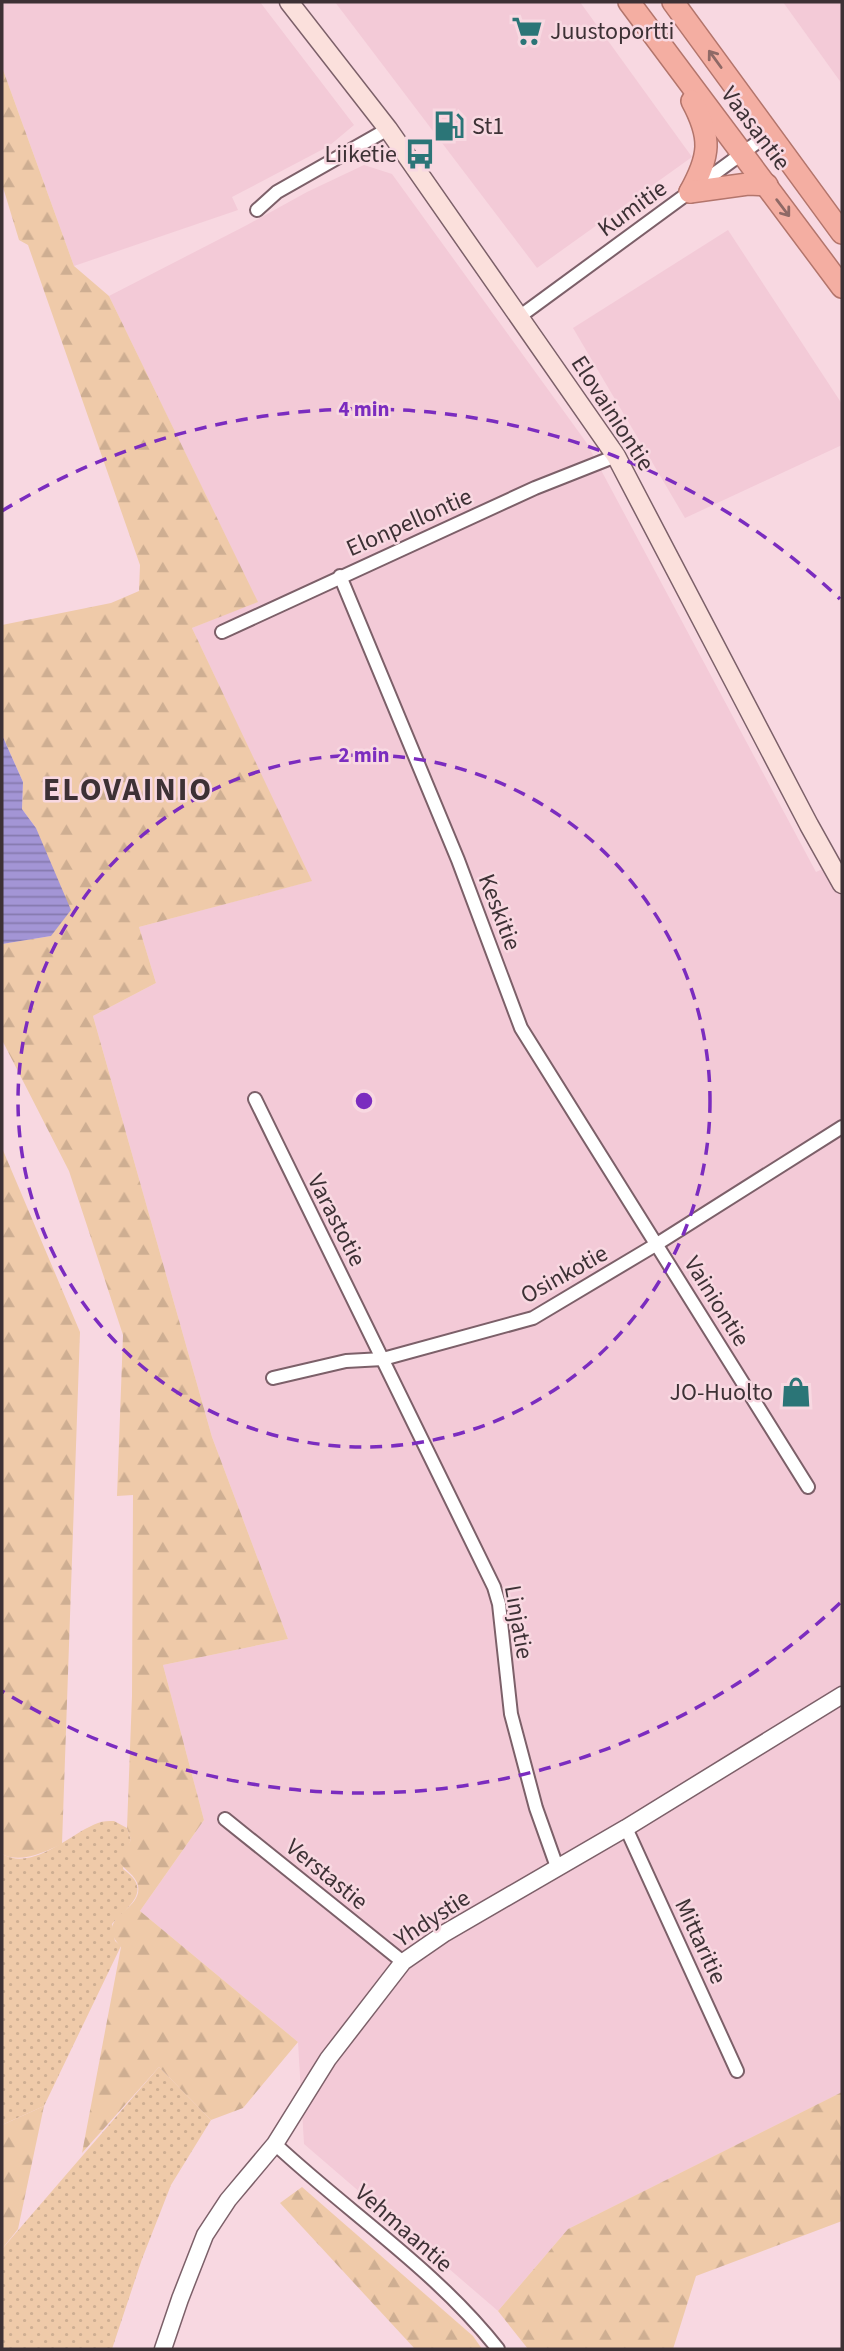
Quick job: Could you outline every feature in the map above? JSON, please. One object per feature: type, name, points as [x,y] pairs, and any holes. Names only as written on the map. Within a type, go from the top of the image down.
[{"type":"highway","name":"Vaasantie","points":[[629,2],[842,287]]},
{"type":"highway","name":"Vaasantie","points":[[673,2],[842,233]]},
{"type":"highway","points":[[668,56],[705,131],[707,149],[704,166],[690,192]]},
{"type":"highway","points":[[690,192],[748,184],[767,185]]},
{"type":"main road","name":"Elovainiontie","points":[[289,2],[388,129],[616,456],[842,884]]},
{"type":"street","points":[[257,210],[277,192],[388,129]]},
{"type":"street","name":"Kumitie","points":[[519,317],[770,133]]},
{"type":"street","name":"Elonpellontie","points":[[222,632],[535,488],[616,456]]},
{"type":"street","name":"Keskitie","points":[[340,576],[458,860],[521,1028],[657,1244]]},
{"type":"street","name":"Varastotie","points":[[255,1099],[383,1359]]},
{"type":"street","name":"Osinkotie","points":[[273,1378],[346,1361],[383,1359],[533,1318],[657,1244],[842,1126]]},
{"type":"street","name":"Vainiontie","points":[[657,1244],[808,1487]]},
{"type":"street","name":"Linjatie","points":[[383,1359],[494,1587],[499,1604],[513,1725],[532,1796],[557,1867]]},
{"type":"street","name":"Yhdystie","points":[[163,2349],[205,2235],[228,2200],[275,2144],[328,2059],[403,1962],[445,1933],[626,1828],[842,1695]]},
{"type":"street","name":"Verstastie","points":[[225,1819],[403,1962]]},
{"type":"street","name":"Mittaritie","points":[[626,1828],[737,2071]]},
{"type":"street","name":"Vehmaantie","points":[[275,2144],[478,2322],[498,2349]]},
{"type":"shaded area","points":[[2,2],[260,2],[354,125],[329,146],[232,197],[238,210],[74,266],[2,67]]},
{"type":"shaded area","points":[[335,2],[580,2],[692,157],[537,268]]},
{"type":"shaded area","points":[[783,2],[842,2],[842,84]]},
{"type":"shaded area","points":[[364,165],[392,174],[586,442],[816,872],[842,860],[842,2092],[568,2229],[498,2311],[304,2144],[298,2042],[140,1911],[204,1820],[163,1665],[288,1639],[212,1437],[93,1016],[156,983],[139,927],[311,881],[192,628],[257,601],[109,296]]},
{"type":"shaded area","points":[[728,230],[842,404],[842,445],[685,518],[573,328]]},
{"type":"shaded area","points":[[2,735],[23,782],[22,809],[36,828],[71,910],[51,936],[2,944]]},
{"type":"green space","points":[[2,67],[74,266],[109,296],[258,602],[192,628],[312,881],[139,927],[156,983],[93,1016],[212,1437],[288,1639],[163,1665],[204,1820],[140,1911],[298,2042],[243,2108],[211,2120],[159,2067],[82,2153],[121,1947],[112,1928],[138,1895],[137,1882],[118,1860],[131,1840],[127,1828],[132,1696],[133,1495],[117,1496],[123,1335],[69,1171],[2,1040],[2,944],[51,936],[36,828],[22,809],[23,782],[2,735],[2,625],[111,603],[139,591],[140,565],[28,245],[19,240],[2,184]]},
{"type":"green space","points":[[2,1148],[80,1332],[62,1844],[32,1856],[17,1858],[2,1854]]},
{"type":"green space","points":[[114,1821],[127,1828],[131,1840],[126,1850],[123,1869],[132,1877],[137,1891],[131,1904],[112,1924],[115,1941],[121,1946],[44,2106],[2,2125],[2,1854],[14,1858],[39,1855],[98,1823]]},
{"type":"green space","points":[[159,2067],[211,2120],[171,2185],[142,2259],[112,2349],[2,2349],[2,2249]]},
{"type":"green space","points":[[842,2092],[842,2221],[696,2276],[673,2349],[528,2349],[498,2311],[568,2229]]},
{"type":"green space","points":[[44,2106],[18,2229],[2,2249],[2,2125]]},
{"type":"green space","points":[[302,2187],[473,2336],[482,2349],[415,2349],[280,2203]]},
{"type":"place","name":"Juustoportti","points":[[527,31]]},
{"type":"place","name":"St1","points":[[449,126]]},
{"type":"place","name":"Liiketie","points":[[420,154]]},
{"type":"place","name":"JO-Huolto","points":[[796,1392]]},
{"type":"district","name":"ELOVAINIO","points":[[128,789]]}]
